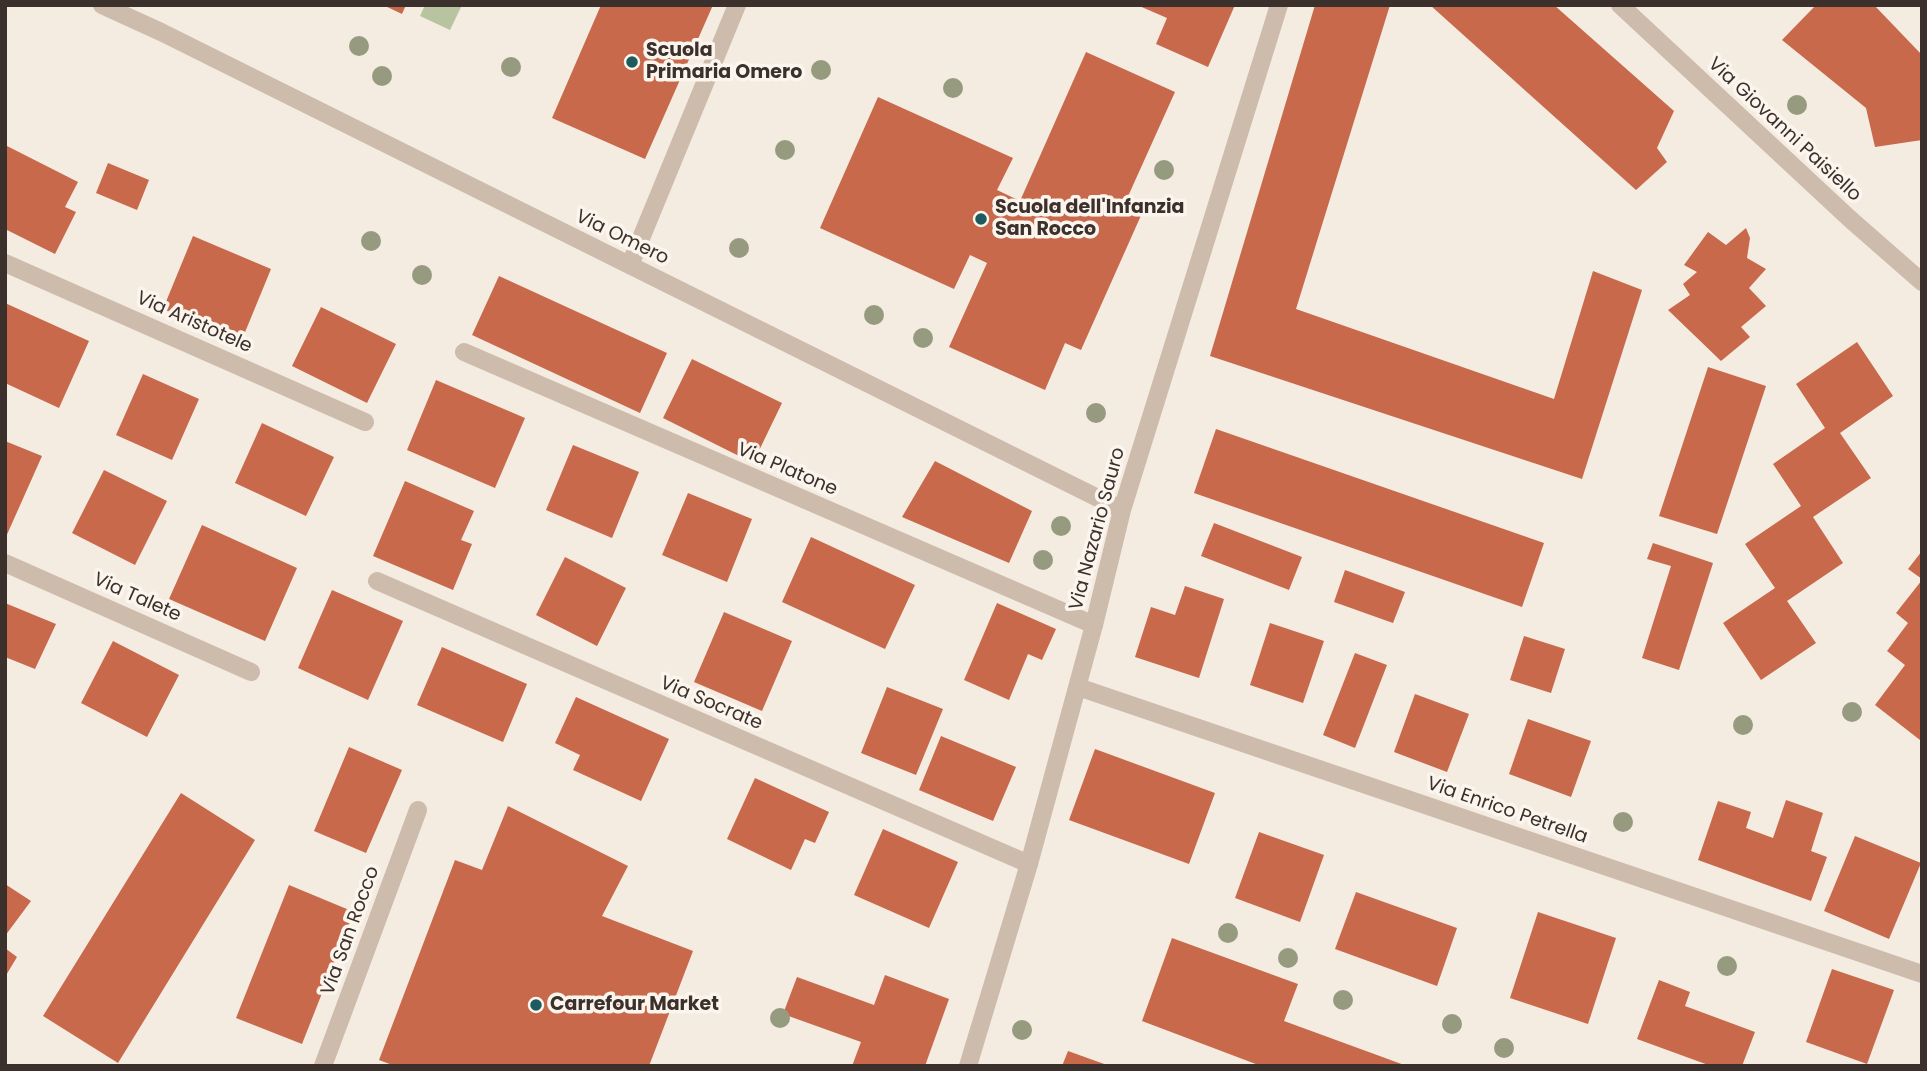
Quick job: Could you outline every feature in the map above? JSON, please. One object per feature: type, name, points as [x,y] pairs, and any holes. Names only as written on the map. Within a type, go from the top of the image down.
[{"type":"street","name":"Via Omero","points":[[102,5],[1122,510]]},
{"type":"street","points":[[630,265],[737,5]]},
{"type":"street","name":"Via Nazario Sauro","points":[[968,1066],[1029,864],[1078,687],[1122,510],[1279,5]]},
{"type":"street","name":"Via Giovanni Paisiello","points":[[1620,5],[1850,219],[1922,282]]},
{"type":"street","name":"Via Aristotele","points":[[5,263],[365,422]]},
{"type":"street","name":"Via Platone","points":[[464,352],[1094,625]]},
{"type":"street","name":"Via Talete","points":[[5,563],[251,672]]},
{"type":"street","name":"Via Socrate","points":[[377,581],[1029,864]]},
{"type":"street","name":"Via Enrico Petrella","points":[[1078,687],[1922,974]]},
{"type":"street","name":"Via San Rocco","points":[[323,1066],[418,810]]},
{"type":"green space","points":[[425,5],[462,5],[450,30],[420,16]]},
{"type":"building","points":[[383,5],[406,5],[402,14]]},
{"type":"building","name":"Scuola Primaria Omero","points":[[601,5],[713,5],[645,159],[552,118]]},
{"type":"building","points":[[1137,5],[1235,5],[1208,67],[1156,44],[1167,18]]},
{"type":"building","points":[[1315,5],[1390,5],[1296,309],[1554,399],[1593,271],[1642,290],[1582,479],[1210,356]]},
{"type":"building","points":[[1430,5],[1554,5],[1674,111],[1657,148],[1667,162],[1636,190]]},
{"type":"building","points":[[1816,5],[1874,5],[1922,55],[1922,140],[1875,147],[1866,108],[1782,40]]},
{"type":"building","name":"Scuola dell'Infanzia San Rocco","points":[[1086,52],[1175,92],[1125,203],[1143,211],[1081,350],[1065,343],[1045,390],[949,347],[987,263],[970,255],[954,289],[820,228],[878,97],[1013,158],[997,190],[1020,201]]},
{"type":"building","points":[[5,145],[78,182],[65,207],[76,212],[55,254],[5,229]]},
{"type":"building","points":[[108,163],[149,180],[137,210],[96,193]]},
{"type":"building","points":[[1746,228],[1750,238],[1747,258],[1766,269],[1749,288],[1766,306],[1741,327],[1750,337],[1721,361],[1668,310],[1690,295],[1683,284],[1697,272],[1684,265],[1708,232],[1726,245]]},
{"type":"building","points":[[193,236],[271,269],[241,342],[163,309]]},
{"type":"building","points":[[499,276],[667,353],[640,413],[472,335]]},
{"type":"building","points":[[5,303],[89,341],[59,408],[5,383]]},
{"type":"building","points":[[321,307],[396,344],[367,403],[292,366]]},
{"type":"building","points":[[1857,342],[1893,396],[1840,433],[1871,478],[1813,517],[1843,563],[1787,601],[1816,643],[1761,680],[1723,623],[1775,588],[1745,544],[1801,506],[1773,464],[1825,428],[1796,384]]},
{"type":"building","points":[[692,359],[782,403],[753,463],[663,418]]},
{"type":"building","points":[[1708,367],[1766,386],[1717,534],[1659,516]]},
{"type":"building","points":[[143,374],[199,399],[172,460],[116,435]]},
{"type":"building","points":[[436,380],[525,418],[495,488],[407,450]]},
{"type":"building","points":[[262,423],[334,457],[306,516],[235,483]]},
{"type":"building","points":[[1216,429],[1544,543],[1522,607],[1194,493]]},
{"type":"building","points":[[5,441],[42,456],[5,539]]},
{"type":"building","points":[[573,445],[639,472],[612,538],[546,510]]},
{"type":"building","points":[[935,461],[1032,511],[1009,563],[902,517]]},
{"type":"building","points":[[104,470],[167,501],[135,565],[72,533]]},
{"type":"building","points":[[405,481],[474,511],[461,540],[472,544],[453,590],[373,556]]},
{"type":"building","points":[[688,493],[752,519],[727,582],[662,555]]},
{"type":"building","points":[[1214,523],[1302,557],[1289,590],[1201,556]]},
{"type":"building","points":[[202,525],[297,568],[265,641],[169,599]]},
{"type":"building","points":[[811,537],[915,585],[885,649],[782,602]]},
{"type":"building","points":[[1653,543],[1713,563],[1679,670],[1642,658],[1671,566],[1647,559]]},
{"type":"building","points":[[1922,551],[1922,579],[1908,569]]},
{"type":"building","points":[[565,557],[626,588],[597,646],[536,615]]},
{"type":"building","points":[[1345,570],[1405,592],[1393,623],[1334,602]]},
{"type":"building","points":[[1922,580],[1920,740],[1875,705],[1905,665],[1887,651],[1908,623],[1896,613]]},
{"type":"building","points":[[1185,586],[1224,599],[1199,678],[1135,657],[1151,607],[1175,615]]},
{"type":"building","points":[[332,590],[403,621],[368,700],[298,668]]},
{"type":"building","points":[[5,603],[56,624],[35,669],[5,657]]},
{"type":"building","points":[[997,603],[1056,629],[1042,660],[1028,654],[1009,700],[964,680]]},
{"type":"building","points":[[724,612],[792,641],[762,711],[694,682]]},
{"type":"building","points":[[1270,623],[1324,641],[1303,703],[1250,685]]},
{"type":"building","points":[[1524,636],[1565,649],[1551,693],[1510,680]]},
{"type":"building","points":[[113,641],[179,675],[147,737],[81,703]]},
{"type":"building","points":[[442,647],[527,684],[503,742],[417,705]]},
{"type":"building","points":[[1355,653],[1387,665],[1355,748],[1323,735]]},
{"type":"building","points":[[887,687],[943,709],[916,775],[861,753]]},
{"type":"building","points":[[1415,694],[1469,714],[1447,772],[1394,752]]},
{"type":"building","points":[[576,697],[669,739],[641,801],[573,770],[580,755],[555,743]]},
{"type":"building","points":[[1528,719],[1591,741],[1571,797],[1509,774]]},
{"type":"building","points":[[941,736],[1016,767],[993,821],[919,790]]},
{"type":"building","points":[[349,747],[402,770],[366,853],[314,831]]},
{"type":"building","points":[[1095,749],[1215,793],[1189,864],[1069,820]]},
{"type":"building","points":[[755,778],[829,812],[815,843],[805,839],[791,870],[727,839]]},
{"type":"building","points":[[181,793],[255,840],[118,1063],[43,1016]]},
{"type":"building","points":[[1786,800],[1823,813],[1811,851],[1827,857],[1811,901],[1698,860],[1718,801],[1751,812],[1746,828],[1773,838]]},
{"type":"building","name":"Carrefour Market","points":[[508,806],[628,866],[602,916],[693,951],[649,1066],[395,1066],[379,1060],[455,860],[482,870]]},
{"type":"building","points":[[883,829],[958,862],[929,928],[854,895]]},
{"type":"building","points":[[1259,832],[1324,855],[1300,922],[1235,898]]},
{"type":"building","points":[[1855,836],[1921,863],[1889,939],[1824,911]]},
{"type":"building","points":[[5,884],[31,901],[5,936]]},
{"type":"building","points":[[289,885],[354,912],[302,1044],[236,1018]]},
{"type":"building","points":[[1356,892],[1457,928],[1437,986],[1335,949]]},
{"type":"building","points":[[1538,912],[1616,938],[1588,1024],[1510,998]]},
{"type":"building","points":[[1172,938],[1298,984],[1284,1021],[1407,1066],[1261,1066],[1142,1021]]},
{"type":"building","points":[[5,948],[17,957],[5,977]]},
{"type":"building","points":[[1832,969],[1894,990],[1867,1064],[1806,1042]]},
{"type":"building","points":[[885,975],[949,999],[925,1066],[852,1066],[861,1042],[783,1014],[797,977],[874,1005]]},
{"type":"building","points":[[1659,980],[1690,992],[1685,1006],[1755,1032],[1742,1066],[1711,1066],[1637,1039]]},
{"type":"building","points":[[1068,1051],[1107,1065],[1107,1066],[1062,1066]]},
{"type":"place","name":"Scuola Primaria Omero","points":[[632,62]]},
{"type":"place","name":"Scuola dell'Infanzia San Rocco","points":[[981,219]]},
{"type":"place","name":"Carrefour Market","points":[[536,1005]]}]
